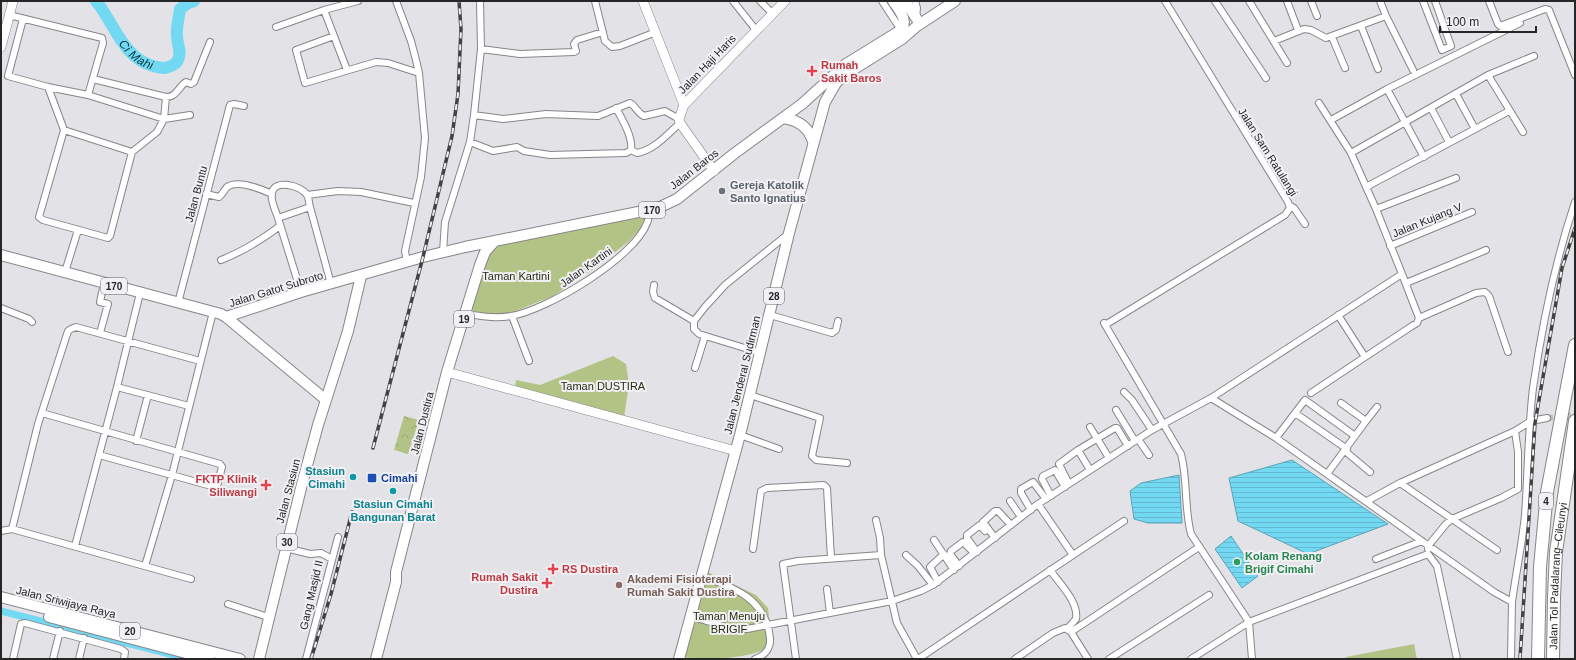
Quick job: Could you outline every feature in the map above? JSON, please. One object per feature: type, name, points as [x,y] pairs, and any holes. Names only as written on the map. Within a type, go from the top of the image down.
[{"type":"highway","name":"Jalan Tol Padalarang–Cileunyi","points":[[1538,659],[1540,574],[1547,492],[1575,345]]},
{"type":"highway","name":"Jalan Tol Padalarang–Cileunyi","points":[[1553,659],[1556,552],[1575,422]]},
{"type":"highway","points":[[1571,451],[1575,436]]},
{"type":"main road","points":[[893,1],[903,18],[904,24],[901,30]]},
{"type":"main road","points":[[893,1],[903,9],[914,22],[944,5],[956,1]]},
{"type":"main road","points":[[905,1],[918,21]]},
{"type":"main road","name":"Jalan Jenderal Sudirman","points":[[679,659],[736,451],[789,233],[804,184],[813,142],[824,102],[842,76],[902,39],[918,21]]},
{"type":"main road","name":"Jalan Baros","points":[[465,247],[649,211],[677,199],[735,153],[812,96],[842,67],[901,30]]},
{"type":"main road","points":[[812,96],[820,96],[824,102]]},
{"type":"main road","points":[[783,118],[793,120],[804,126],[810,132],[813,142]]},
{"type":"main road","name":"Jalan Dustira","points":[[376,659],[396,582],[396,572],[447,372],[480,265],[485,252],[494,242]]},
{"type":"main road","points":[[465,247],[472,250],[480,265]]},
{"type":"main road","name":"Jalan Gatot Subroto","points":[[1,255],[213,312],[226,317],[301,292],[465,247]]},
{"type":"main road","name":"Jalan Stasiun","points":[[259,659],[268,617],[318,425],[348,331],[361,276]]},
{"type":"main road","points":[[239,328],[239,316],[245,310]]},
{"type":"main road","points":[[226,317],[326,400]]},
{"type":"main road","points":[[369,659],[391,580],[396,572]]},
{"type":"main road","name":"Jalan Sriwijaya Raya","points":[[1,597],[240,659]]},
{"type":"main road","name":"Jalan Sriwijaya Raya","points":[[1,604],[209,659]]},
{"type":"street","points":[[1,47],[13,1]]},
{"type":"street","points":[[276,27],[324,10],[358,1]]},
{"type":"street","points":[[396,1],[412,45],[419,73],[425,138],[421,177],[414,203],[405,251],[407,262]]},
{"type":"street","points":[[443,252],[445,222],[470,142],[474,115],[481,49],[480,1]]},
{"type":"street","points":[[595,1],[603,32],[608,44],[617,47],[656,32]]},
{"type":"street","points":[[643,1],[684,105]]},
{"type":"street","points":[[733,1],[756,30]]},
{"type":"street","points":[[760,1],[773,14]]},
{"type":"street","name":"Jalan Haji Haris","points":[[680,121],[684,105],[785,1]]},
{"type":"street","points":[[882,1],[901,30]]},
{"type":"street","points":[[915,1],[918,21]]},
{"type":"street","name":"Jalan Sam Ratulangi","points":[[1164,1],[1289,206],[1289,210],[1285,215],[1104,324],[1181,454],[1185,478],[1188,522],[1191,534],[1249,622]]},
{"type":"street","points":[[1216,1],[1266,78]]},
{"type":"street","points":[[1249,1],[1287,63]]},
{"type":"street","points":[[1287,1],[1298,30]]},
{"type":"street","points":[[1311,1],[1316,16]]},
{"type":"street","points":[[1380,1],[1413,70]]},
{"type":"street","points":[[1423,1],[1442,50],[1451,46],[1435,1]]},
{"type":"street","points":[[1489,1],[1500,26],[1545,9],[1549,10],[1575,74]]},
{"type":"street","points":[[324,10],[347,70]]},
{"type":"street","points":[[9,15],[102,38],[103,43],[88,95]]},
{"type":"street","points":[[1274,41],[1298,30],[1311,30],[1326,38],[1332,37],[1386,16]]},
{"type":"street","points":[[22,18],[8,76],[48,87],[88,95],[164,118],[190,115]]},
{"type":"street","points":[[1331,120],[1520,23]]},
{"type":"street","points":[[1361,26],[1378,69]]},
{"type":"street","points":[[481,49],[520,54],[574,52],[576,49],[574,44],[577,40],[603,32]]},
{"type":"street","points":[[334,36],[296,50],[305,83],[376,62],[382,62],[419,73]]},
{"type":"street","points":[[1332,37],[1345,68]]},
{"type":"street","points":[[93,79],[166,98],[175,94],[186,82],[191,84],[194,82],[210,42]]},
{"type":"street","points":[[1351,153],[1488,76],[1534,56]]},
{"type":"street","points":[[1488,76],[1522,132]]},
{"type":"street","points":[[48,87],[64,130],[39,217],[43,220],[106,238],[110,236],[132,152],[157,132],[164,118],[166,98]]},
{"type":"street","points":[[1387,90],[1424,157]]},
{"type":"street","points":[[1456,94],[1475,129]]},
{"type":"street","points":[[474,115],[503,119],[546,114],[598,116],[631,103],[638,113],[644,116],[664,111],[680,121],[714,171]]},
{"type":"street","points":[[1319,103],[1351,153],[1376,209],[1419,318]]},
{"type":"street","name":"Jalan Buntu","points":[[178,303],[230,105],[234,104],[244,106]]},
{"type":"street","points":[[616,108],[626,125],[632,146],[631,150]]},
{"type":"street","points":[[1431,108],[1449,142]]},
{"type":"street","points":[[1366,186],[1424,157],[1449,142],[1509,111]]},
{"type":"street","points":[[470,142],[493,151],[516,147],[524,151],[550,155],[626,153],[631,150],[637,152],[646,149],[660,140],[680,121]]},
{"type":"street","points":[[64,130],[132,152]]},
{"type":"street","points":[[1376,209],[1456,178]]},
{"type":"street","points":[[206,194],[219,197],[228,186],[240,184],[272,194]]},
{"type":"street","points":[[301,292],[280,226],[272,194],[278,186],[283,185],[298,187],[307,195],[331,284]]},
{"type":"street","points":[[307,195],[338,191],[361,192],[414,203]]},
{"type":"street","points":[[1511,659],[1512,602],[1525,515],[1527,463],[1533,389],[1550,290],[1566,227],[1575,202]]},
{"type":"street","points":[[1289,206],[1294,208],[1305,224]]},
{"type":"street","points":[[278,218],[310,207]]},
{"type":"street","name":"Jalan Kartini","points":[[466,314],[497,318],[512,316],[532,310],[580,286],[614,261],[632,244],[647,224],[649,211]]},
{"type":"street","name":"Jalan Kujang V","points":[[1390,246],[1472,212]]},
{"type":"street","points":[[221,260],[247,250],[280,226]]},
{"type":"street","points":[[65,272],[78,230]]},
{"type":"street","points":[[761,353],[699,334],[694,329],[694,321],[725,285],[789,233]]},
{"type":"street","points":[[1406,283],[1486,250]]},
{"type":"street","points":[[690,616],[732,629],[746,629],[892,601],[921,591],[956,568],[1038,504],[1152,430],[1211,398],[1402,274]]},
{"type":"street","points":[[100,333],[108,304],[100,302],[104,283]]},
{"type":"street","points":[[654,285],[653,292],[656,298],[694,321]]},
{"type":"street","points":[[1311,393],[1417,323],[1419,318],[1476,292],[1485,292],[1489,296],[1508,352]]},
{"type":"street","points":[[75,546],[140,293]]},
{"type":"street","points":[[1,308],[29,319],[32,322]]},
{"type":"street","points":[[146,566],[172,475],[213,312]]},
{"type":"street","points":[[770,315],[832,333],[836,330],[838,321]]},
{"type":"street","points":[[1338,315],[1365,357]]},
{"type":"street","points":[[512,316],[529,361]]},
{"type":"street","points":[[12,529],[42,413],[68,332],[71,329],[76,327],[200,361]]},
{"type":"street","points":[[695,368],[705,336]]},
{"type":"street","points":[[447,372],[736,451]]},
{"type":"street","points":[[117,387],[189,406]]},
{"type":"street","points":[[1124,392],[1132,400],[1152,430]]},
{"type":"street","points":[[136,441],[148,395]]},
{"type":"street","points":[[750,396],[820,419],[812,453],[814,458],[816,460],[847,462]]},
{"type":"street","points":[[1211,398],[1276,438],[1494,592],[1512,602]]},
{"type":"street","points":[[1276,438],[1305,400],[1356,436]]},
{"type":"street","points":[[1341,403],[1366,421]]},
{"type":"street","points":[[1327,474],[1377,407]]},
{"type":"street","points":[[1116,410],[1149,455]]},
{"type":"street","points":[[42,413],[220,464],[222,467],[217,486],[215,487],[99,456]]},
{"type":"street","points":[[1296,413],[1346,450],[1370,472]]},
{"type":"street","points":[[1367,501],[1400,483],[1515,431],[1531,421],[1547,418]]},
{"type":"street","points":[[1090,427],[1109,458]]},
{"type":"street","points":[[1067,486],[1059,464],[1078,450],[1117,428],[1128,446]]},
{"type":"street","points":[[1457,659],[1437,566],[1428,554],[1428,546],[1452,519],[1518,489],[1518,452],[1515,431]]},
{"type":"street","points":[[740,435],[779,449]]},
{"type":"street","points":[[1078,450],[1090,470]]},
{"type":"street","points":[[1049,497],[1042,479],[1043,476],[1055,470],[1067,486]]},
{"type":"street","points":[[1031,510],[1021,493],[1021,489],[1033,482],[1049,497]]},
{"type":"street","points":[[1400,483],[1497,550]]},
{"type":"street","points":[[752,549],[761,491],[767,488],[824,485],[826,488],[831,558]]},
{"type":"street","points":[[1010,501],[1022,517]]},
{"type":"street","points":[[1038,504],[1073,555]]},
{"type":"street","points":[[994,539],[983,522],[994,511],[998,511],[1011,525]]},
{"type":"street","points":[[876,520],[880,538],[881,555],[897,624],[917,659],[1124,521]]},
{"type":"street","points":[[975,553],[967,538],[968,533],[980,525],[994,539]]},
{"type":"street","points":[[1,531],[12,529],[191,579]]},
{"type":"street","points":[[332,559],[338,537]]},
{"type":"street","points":[[934,540],[956,568]]},
{"type":"street","points":[[1376,558],[1422,541]]},
{"type":"street","points":[[956,568],[950,554],[951,551],[957,546],[964,542],[975,553]]},
{"type":"street","points":[[1015,659],[1054,633],[1062,629],[1069,630],[1199,547]]},
{"type":"street","name":"Gang Masjid II","points":[[286,548],[310,554],[321,553],[332,559],[306,659]]},
{"type":"street","points":[[935,583],[930,567],[944,554]]},
{"type":"street","points":[[1191,659],[1249,622],[1428,554]]},
{"type":"street","points":[[796,659],[783,564],[798,561],[881,555]]},
{"type":"street","points":[[906,555],[935,583]]},
{"type":"street","points":[[1050,570],[1072,602],[1076,611],[1076,619],[1069,630]]},
{"type":"street","points":[[701,576],[723,583],[750,598],[757,605],[768,625],[770,641],[769,647],[765,653],[755,659]]},
{"type":"street","points":[[827,589],[830,613]]},
{"type":"street","points":[[1109,659],[1209,595]]},
{"type":"street","points":[[228,604],[268,617]]},
{"type":"street","points":[[1249,622],[1252,659]]},
{"type":"street","points":[[13,659],[22,624],[25,623],[60,631],[121,649],[125,652],[124,659]]},
{"type":"street","points":[[1069,630],[1088,659]]},
{"type":"street","points":[[53,659],[60,631]]},
{"type":"street","points":[[78,659],[84,638]]},
{"type":"green space","name":"Taman Kartini","points":[[646,215],[640,229],[628,242],[592,270],[553,296],[508,314],[494,316],[470,310],[488,252],[501,245],[538,236]]},
{"type":"green space","name":"Taman DUSTIRA","points":[[613,356],[626,364],[629,384],[624,418],[515,389],[516,380],[540,385]]},
{"type":"green space","points":[[404,416],[419,420],[408,454],[394,450]]},
{"type":"green space","name":"Taman Menuju BRIGIF","points":[[705,571],[756,595],[768,608],[772,646],[751,654],[728,658],[704,659],[681,657]]},
{"type":"green space","points":[[1414,644],[1417,659],[1346,659],[1346,657]]},
{"type":"water","points":[[1292,460],[1388,524],[1308,554],[1238,521],[1229,478]]},
{"type":"water","points":[[1179,475],[1182,523],[1148,523],[1134,519],[1130,491],[1141,483]]},
{"type":"water","name":"Kolam Renang Brigif Cimahi","points":[[1231,536],[1258,576],[1242,588],[1215,549]]},
{"type":"waterway","name":"Ci Mahi","points":[[96,1],[120,39],[134,56],[143,62],[160,68],[171,66],[177,61],[179,57],[177,26],[180,9],[188,3],[194,1]]},
{"type":"waterway","points":[[1,611],[189,659]]},
{"type":"tunnel","points":[[1547,418],[1575,415]]},
{"type":"railway","points":[[373,448],[423,257],[452,136],[458,94],[461,29],[459,1]]},
{"type":"railway","points":[[1520,659],[1535,423],[1562,268],[1575,228]]},
{"type":"railway","points":[[311,659],[331,594],[352,512]]},
{"type":"place","name":"Rumah Sakit Baros","points":[[812,71]]},
{"type":"place","name":"Gereja Katolik Santo Ignatius","points":[[722,191]]},
{"type":"place","name":"Stasiun Cimahi","points":[[353,477]]},
{"type":"place","name":"Cimahi","points":[[372,478]]},
{"type":"place","name":"FKTP Klinik Siliwangi","points":[[266,485]]},
{"type":"place","name":"Stasiun Cimahi Bangunan Barat","points":[[393,491]]},
{"type":"place","name":"Kolam Renang Brigif Cimahi","points":[[1237,562]]},
{"type":"place","name":"RS Dustira","points":[[553,569]]},
{"type":"place","name":"Rumah Sakit Dustira","points":[[547,583]]},
{"type":"place","name":"Akademi Fisioterapi Rumah Sakit Dustira","points":[[619,585]]}]
